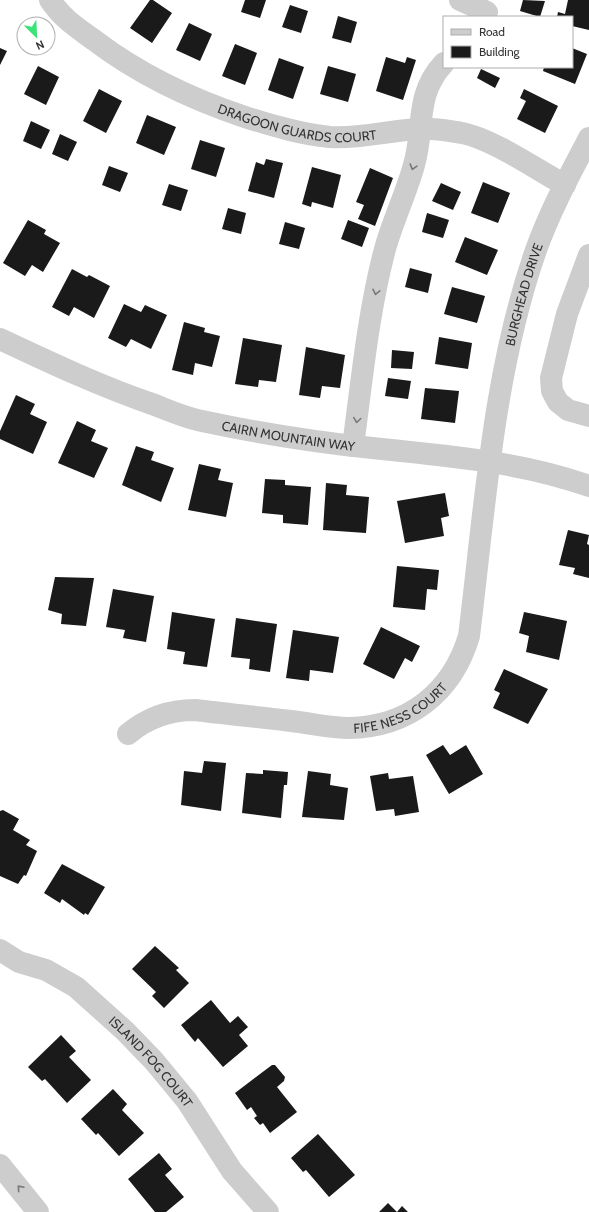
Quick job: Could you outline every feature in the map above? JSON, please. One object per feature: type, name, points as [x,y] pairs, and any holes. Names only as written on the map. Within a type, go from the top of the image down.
[{"type":"street","name":"DRAGOON GUARDS COURT","points":[[50,0],[61,16],[116,56],[160,82],[207,104],[298,133],[331,137],[358,137],[419,129],[437,129],[464,134],[486,141],[565,185]]},
{"type":"street","points":[[460,0],[488,10]]},
{"type":"street","points":[[353,446],[370,319],[386,248],[415,164],[421,112],[427,90],[437,70],[443,64]]},
{"type":"street","name":"BURGHEAD DRIVE","points":[[491,461],[504,370],[518,309],[536,249],[550,215],[589,138]]},
{"type":"street","points":[[589,255],[567,314],[551,378],[552,391],[558,402],[568,410],[589,416]]},
{"type":"street","name":"CAIRN MOUNTAIN WAY","points":[[0,339],[64,370],[124,394],[200,420],[257,432],[353,446],[491,461],[562,476],[589,486]]},
{"type":"street","name":"FIFE NESS COURT","points":[[128,734],[141,723],[159,714],[179,710],[195,710],[348,728],[380,724],[399,718],[423,706],[438,693],[456,669],[469,636],[491,461]]},
{"type":"street","name":"ISLAND FOG COURT","points":[[0,950],[19,962],[46,970],[76,987],[125,1031],[154,1061],[187,1101],[232,1171],[268,1212]]},
{"type":"street","points":[[0,1165],[38,1212]]},
{"type":"building","points":[[150,0],[153,0],[172,13],[152,43],[130,28]]},
{"type":"building","points":[[245,0],[266,0],[260,18],[241,12]]},
{"type":"building","points":[[523,0],[545,1],[540,16],[520,11]]},
{"type":"building","points":[[568,0],[589,0],[589,30],[573,26],[573,16],[557,16],[558,12],[565,14]]},
{"type":"building","points":[[290,5],[308,11],[301,33],[282,27]]},
{"type":"building","points":[[338,16],[357,22],[351,43],[332,38]]},
{"type":"building","points":[[189,23],[212,34],[200,61],[176,50]]},
{"type":"building","points":[[235,44],[257,53],[245,85],[222,76]]},
{"type":"building","points":[[0,48],[7,51],[0,65]]},
{"type":"building","points":[[573,48],[587,54],[575,84],[543,71],[544,68],[573,68]]},
{"type":"building","points":[[386,57],[405,63],[407,57],[416,60],[403,100],[376,91]]},
{"type":"building","points":[[279,58],[304,67],[293,99],[268,90]]},
{"type":"building","points":[[38,66],[59,77],[46,105],[24,94]]},
{"type":"building","points":[[328,66],[356,74],[348,102],[320,94]]},
{"type":"building","points":[[481,69],[500,78],[495,88],[477,78]]},
{"type":"building","points":[[99,89],[122,101],[106,133],[83,121]]},
{"type":"building","points":[[524,89],[558,106],[545,133],[517,119],[526,101],[520,98]]},
{"type":"building","points":[[147,115],[176,127],[164,155],[136,143]]},
{"type":"building","points":[[31,121],[50,130],[41,149],[23,141]]},
{"type":"building","points":[[60,134],[77,142],[68,161],[52,154]]},
{"type":"building","points":[[200,140],[225,148],[216,177],[191,169]]},
{"type":"building","points":[[266,159],[283,163],[274,198],[248,191],[256,162],[264,165]]},
{"type":"building","points":[[109,166],[128,173],[120,192],[102,185]]},
{"type":"building","points":[[312,167],[341,175],[333,208],[312,202],[311,207],[302,204]]},
{"type":"building","points":[[370,168],[393,178],[375,226],[358,219],[364,205],[356,202]]},
{"type":"building","points":[[483,182],[510,193],[498,223],[471,213]]},
{"type":"building","points":[[441,183],[461,192],[453,210],[432,201]]},
{"type":"building","points":[[169,184],[188,190],[181,211],[162,205]]},
{"type":"building","points":[[228,208],[246,213],[241,234],[222,229]]},
{"type":"building","points":[[427,213],[449,220],[443,238],[422,232]]},
{"type":"building","points":[[28,220],[46,230],[44,234],[60,243],[43,272],[32,265],[25,276],[3,263]]},
{"type":"building","points":[[348,220],[369,228],[362,247],[341,239]]},
{"type":"building","points":[[285,222],[305,228],[299,249],[279,244]]},
{"type":"building","points":[[465,237],[498,250],[487,275],[455,262]]},
{"type":"building","points":[[410,268],[432,274],[428,293],[405,287]]},
{"type":"building","points":[[72,269],[87,277],[89,275],[110,286],[94,318],[74,307],[69,316],[52,307]]},
{"type":"building","points":[[452,287],[485,296],[477,323],[444,314]]},
{"type":"building","points":[[124,304],[141,312],[145,305],[167,315],[151,349],[131,339],[126,347],[108,338]]},
{"type":"building","points":[[184,322],[205,328],[204,332],[220,336],[212,367],[195,363],[193,375],[172,370]]},
{"type":"building","points":[[439,337],[472,343],[468,369],[435,364]]},
{"type":"building","points":[[243,338],[282,345],[276,382],[259,380],[258,387],[235,384]]},
{"type":"building","points":[[306,347],[345,355],[340,388],[322,386],[320,398],[299,395]]},
{"type":"building","points":[[392,350],[414,352],[412,369],[391,368]]},
{"type":"building","points":[[388,378],[411,381],[408,399],[385,396]]},
{"type":"building","points":[[425,388],[459,391],[455,423],[421,419]]},
{"type":"building","points":[[16,395],[35,404],[30,414],[47,422],[33,454],[0,439],[0,431]]},
{"type":"building","points":[[77,421],[96,430],[91,441],[108,448],[94,478],[58,463]]},
{"type":"building","points":[[136,446],[154,452],[151,460],[174,468],[161,502],[122,485]]},
{"type":"building","points":[[199,464],[221,469],[218,480],[233,483],[226,517],[188,510]]},
{"type":"building","points":[[265,479],[285,480],[285,485],[311,487],[308,525],[283,523],[283,515],[262,513]]},
{"type":"building","points":[[326,483],[347,485],[346,495],[369,497],[366,533],[323,530]]},
{"type":"building","points":[[445,493],[449,516],[441,518],[444,536],[405,543],[397,501]]},
{"type":"building","points":[[568,530],[589,535],[587,544],[589,545],[589,578],[573,574],[575,568],[559,565]]},
{"type":"building","points":[[397,566],[439,570],[437,590],[427,589],[425,610],[393,607]]},
{"type":"building","points":[[55,577],[94,578],[86,626],[61,624],[62,614],[48,610]]},
{"type":"building","points":[[113,589],[154,596],[146,642],[123,638],[125,630],[106,627]]},
{"type":"building","points":[[172,612],[215,619],[207,667],[183,664],[185,652],[167,649]]},
{"type":"building","points":[[524,612],[567,621],[559,660],[526,652],[529,636],[519,633]]},
{"type":"building","points":[[236,618],[277,624],[270,672],[249,669],[250,659],[231,657]]},
{"type":"building","points":[[381,627],[420,646],[412,662],[405,658],[394,679],[363,664]]},
{"type":"building","points":[[293,630],[339,637],[333,673],[310,670],[309,681],[286,678]]},
{"type":"building","points":[[504,669],[548,689],[528,724],[493,708],[500,693],[494,690]]},
{"type":"building","points":[[443,745],[450,755],[466,745],[483,774],[449,794],[426,755]]},
{"type":"building","points":[[204,761],[226,763],[221,811],[181,805],[184,771],[202,773]]},
{"type":"building","points":[[263,770],[288,772],[287,785],[284,785],[281,818],[242,813],[246,773],[263,774]]},
{"type":"building","points":[[308,771],[331,774],[330,785],[348,788],[344,820],[302,817]]},
{"type":"building","points":[[388,773],[389,779],[413,776],[419,812],[395,816],[394,809],[376,811],[370,776]]},
{"type":"building","points":[[3,810],[19,819],[13,830],[30,840],[26,845],[37,851],[26,876],[24,875],[18,884],[0,876],[0,811]]},
{"type":"building","points":[[62,864],[105,887],[88,915],[85,913],[84,915],[62,899],[60,903],[44,893]]},
{"type":"building","points":[[155,946],[179,968],[176,970],[189,983],[164,1008],[152,996],[156,992],[132,969]]},
{"type":"building","points":[[211,1000],[230,1023],[238,1016],[248,1027],[239,1035],[248,1046],[223,1067],[198,1038],[195,1042],[181,1025]]},
{"type":"building","points":[[61,1035],[76,1051],[69,1057],[91,1080],[67,1103],[45,1079],[42,1081],[28,1067]]},
{"type":"building","points":[[272,1065],[275,1065],[285,1077],[284,1081],[277,1087],[297,1112],[270,1133],[263,1123],[260,1125],[254,1118],[257,1116],[251,1107],[247,1110],[235,1093]]},
{"type":"building","points":[[113,1089],[127,1104],[122,1110],[144,1133],[119,1156],[98,1133],[96,1135],[81,1119]]},
{"type":"building","points":[[318,1134],[355,1175],[329,1197],[306,1170],[303,1172],[291,1158]]},
{"type":"building","points":[[159,1153],[172,1169],[165,1175],[184,1197],[166,1212],[155,1212],[128,1179]]},
{"type":"building","points":[[388,1203],[397,1212],[379,1212]]},
{"type":"building","points":[[402,1206],[408,1212],[397,1212]]}]
